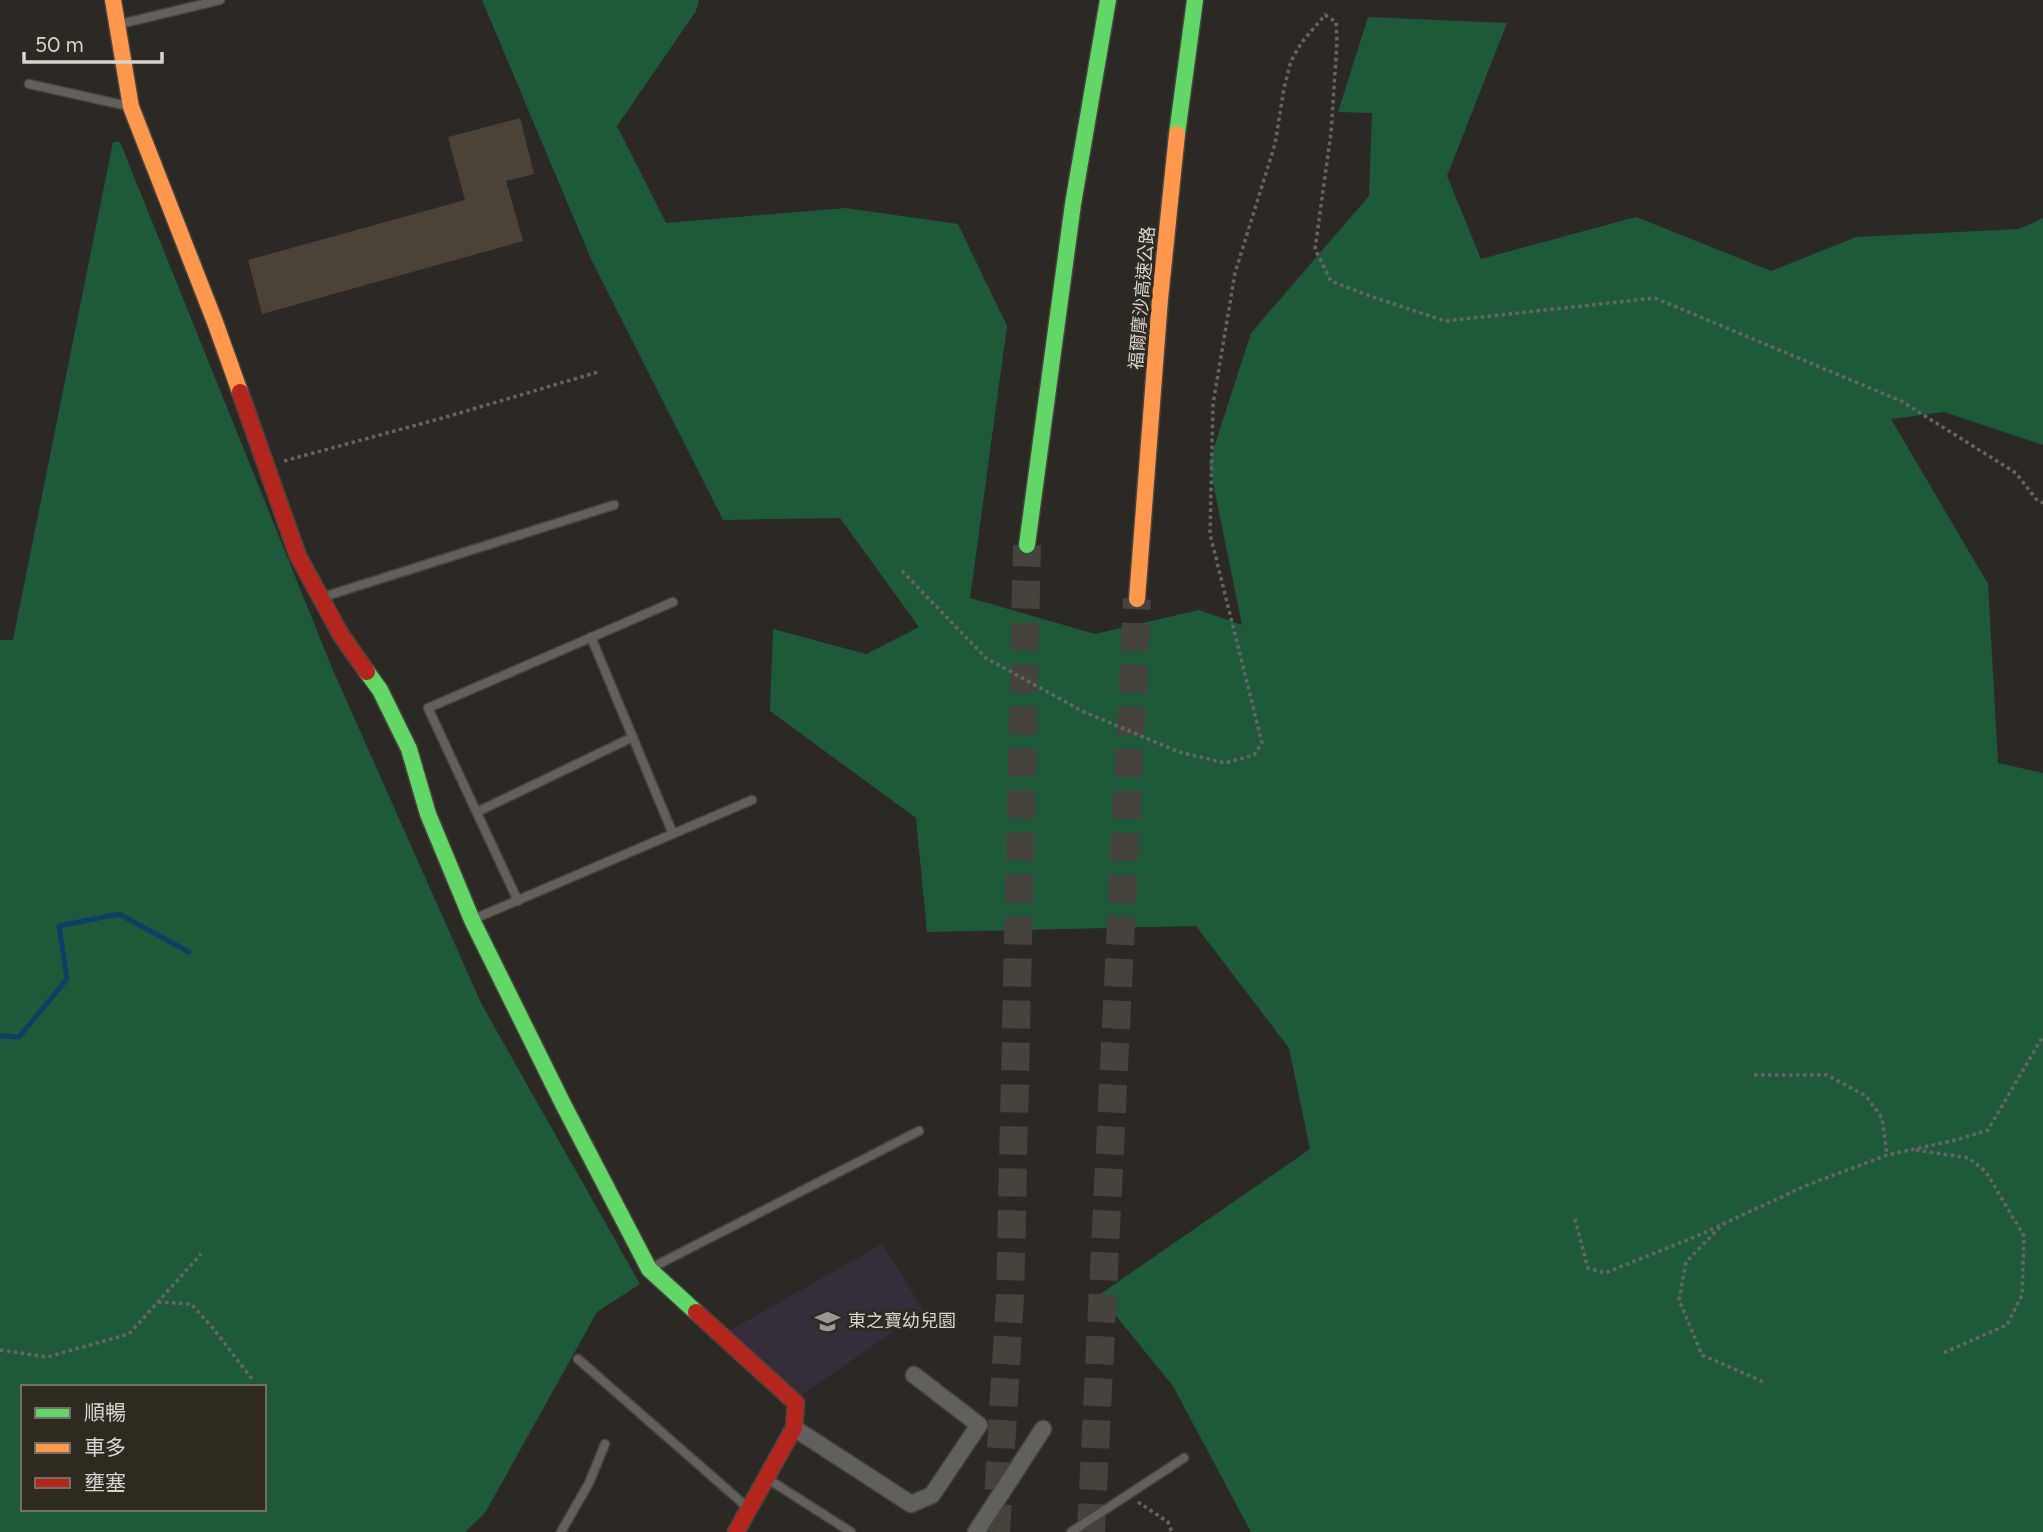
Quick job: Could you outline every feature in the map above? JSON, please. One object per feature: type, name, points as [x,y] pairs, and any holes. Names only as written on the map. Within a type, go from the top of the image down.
[{"type":"main road","points":[[113,0],[131,107],[215,322],[298,556],[341,635],[380,690],[409,749],[428,814],[472,920],[649,1269],[796,1403],[793,1427],[736,1532]]},
{"type":"main road","points":[[1027,545],[1074,207],[1108,0]]},
{"type":"main road","name":"福爾摩沙高速公路","points":[[1137,600],[1169,206],[1183,77],[1195,0]]},
{"type":"street","points":[[793,1427],[911,1504],[932,1495],[979,1425],[914,1375]]},
{"type":"street","points":[[975,1532],[1043,1429]]},
{"type":"lane","points":[[117,25],[220,0]]},
{"type":"lane","points":[[29,84],[131,107]]},
{"type":"lane","points":[[320,598],[614,505]]},
{"type":"lane","points":[[518,901],[428,708],[673,602]]},
{"type":"lane","points":[[591,637],[673,834]]},
{"type":"lane","points":[[477,812],[633,737]]},
{"type":"lane","points":[[472,920],[752,800]]},
{"type":"lane","points":[[649,1269],[919,1131]]},
{"type":"lane","points":[[578,1359],[748,1508]]},
{"type":"lane","points":[[561,1532],[589,1483],[605,1444]]},
{"type":"lane","points":[[1071,1532],[1184,1458]]},
{"type":"lane","points":[[766,1478],[851,1532]]},
{"type":"path","points":[[902,570],[986,658],[1082,711],[1179,752],[1225,763],[1254,755],[1262,743],[1210,534],[1213,404],[1235,273],[1275,144],[1291,61],[1302,42],[1325,15],[1336,22],[1337,42],[1331,133],[1315,249],[1331,281],[1445,320],[1655,298],[1901,401],[2016,472],[2036,499],[2043,503]]},
{"type":"path","points":[[265,466],[598,372]]},
{"type":"path","points":[[1575,1219],[1588,1268],[1605,1273],[1721,1225],[1805,1186],[1887,1155],[1988,1130],[2043,1036]]},
{"type":"path","points":[[1754,1075],[1827,1075],[1866,1096],[1882,1118],[1887,1155]]},
{"type":"path","points":[[1913,1149],[1969,1158],[1986,1172],[2024,1236],[2022,1295],[2007,1325],[1943,1353]]},
{"type":"path","points":[[1721,1225],[1686,1262],[1679,1300],[1702,1355],[1765,1382]]},
{"type":"path","points":[[0,1350],[47,1357],[129,1334],[201,1254]]},
{"type":"path","points":[[158,1302],[191,1304],[212,1327],[251,1380]]},
{"type":"path","points":[[1128,1495],[1168,1522],[1172,1532]]},
{"type":"shaded area","name":"東之寶幼兒園","points":[[882,1244],[924,1311],[801,1395],[729,1331]]},
{"type":"green space","points":[[482,0],[699,0],[696,11],[617,126],[666,223],[845,208],[958,224],[1007,326],[970,598],[1095,634],[1199,610],[1242,625],[1209,463],[1251,333],[1369,196],[1372,113],[1338,112],[1368,17],[1507,23],[1447,176],[1481,259],[1636,217],[1771,271],[1856,237],[2019,229],[2043,218],[2043,445],[1944,412],[1891,419],[1988,584],[1998,763],[2043,773],[2043,1532],[1251,1532],[1173,1386],[1099,1295],[1310,1149],[1289,1048],[1196,926],[927,932],[916,818],[770,711],[773,629],[866,654],[919,627],[840,518],[723,520],[591,259]]},
{"type":"green space","points":[[113,142],[120,142],[332,668],[482,1005],[640,1284],[597,1312],[485,1513],[465,1532],[0,1532],[0,640],[13,640]]},
{"type":"building","points":[[520,118],[534,174],[506,181],[523,241],[262,314],[248,260],[465,200],[448,137]]},
{"type":"waterway","points":[[0,1036],[19,1037],[67,979],[59,926],[119,914],[189,952]]},
{"type":"tunnel","points":[[996,1532],[1010,1297],[1027,545]]},
{"type":"tunnel","points":[[1091,1532],[1137,599]]},
{"type":"traffic: fast","points":[[1027,545],[1073,204],[1108,0]]},
{"type":"traffic: fast","points":[[1177,134],[1195,0]]},
{"type":"traffic: fast","points":[[367,672],[380,690],[409,749],[428,814],[472,920],[563,1104],[649,1269],[696,1312]]},
{"type":"traffic: slow","points":[[113,0],[131,107],[240,392]]},
{"type":"traffic: slow","points":[[1137,599],[1160,299],[1177,134]]},
{"type":"traffic: jam","points":[[240,392],[298,556],[341,635],[367,672]]},
{"type":"traffic: jam","points":[[696,1312],[796,1403],[794,1428],[736,1532]]},
{"type":"place","name":"東之寶幼兒園","points":[[828,1321]]}]
